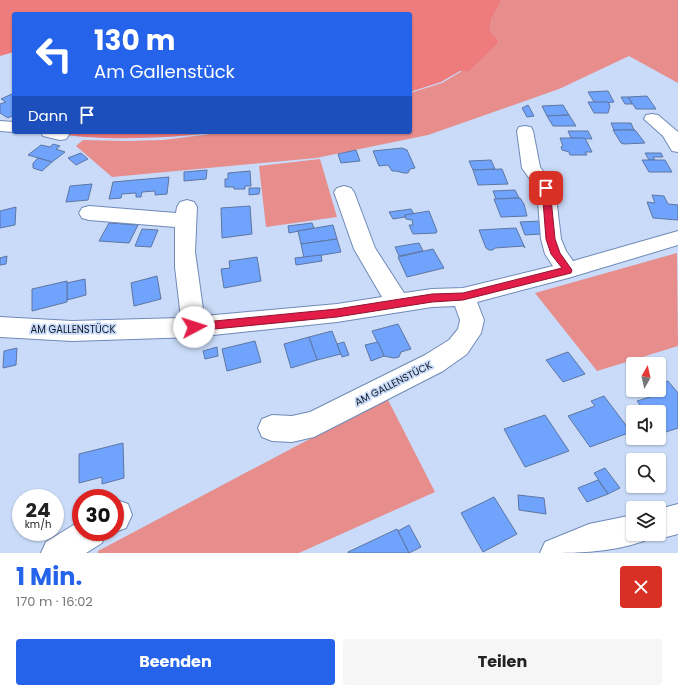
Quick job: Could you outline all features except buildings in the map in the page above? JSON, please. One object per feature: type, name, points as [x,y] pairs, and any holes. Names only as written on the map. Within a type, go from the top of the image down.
[{"type":"street","points":[[652,119],[670,133],[678,147]]},
{"type":"street","points":[[0,126],[12,127]]},
{"type":"street","points":[[525,130],[531,168],[546,188],[551,239],[556,254],[568,270]]},
{"type":"street","points":[[344,192],[365,249],[398,304]]},
{"type":"street","points":[[89,213],[186,214],[184,254],[194,327]]},
{"type":"street","name":"AM GALLENSTÜCK","points":[[0,327],[72,331],[194,327],[337,313],[432,298],[463,296],[568,270],[678,238]]},
{"type":"street","name":"AM GALLENSTÜCK","points":[[272,428],[292,429],[314,424],[434,363],[458,347],[469,333],[472,320],[463,296]]},
{"type":"street","points":[[666,522],[678,519]]},
{"type":"street","points":[[556,553],[589,540],[626,532]]},
{"type":"street","points":[[57,553],[76,541]]},
{"type":"shaded area","points":[[0,0],[502,0],[492,18],[490,31],[498,39],[499,43],[469,72],[460,71],[441,82],[412,91],[412,12],[12,12],[12,53],[0,56]]},
{"type":"shaded area","points":[[502,0],[678,0],[678,83],[629,56],[559,89],[428,135],[316,158],[112,177],[76,146],[83,140],[163,140],[211,134],[412,134],[412,92],[442,83],[462,71],[469,72],[499,43],[498,39],[490,31],[492,18]]},
{"type":"shaded area","points":[[63,134],[200,134],[119,138]]},
{"type":"shaded area","points":[[320,159],[337,217],[266,227],[259,166]]},
{"type":"shaded area","points":[[677,253],[678,346],[642,357],[626,357],[626,362],[597,371],[535,293]]},
{"type":"shaded area","points":[[387,398],[435,492],[299,553],[98,553],[98,551],[117,541],[124,541],[124,537]]},
{"type":"route","points":[[194,327],[337,313],[432,298],[463,296],[568,270],[556,254],[551,239],[546,188]]}]
